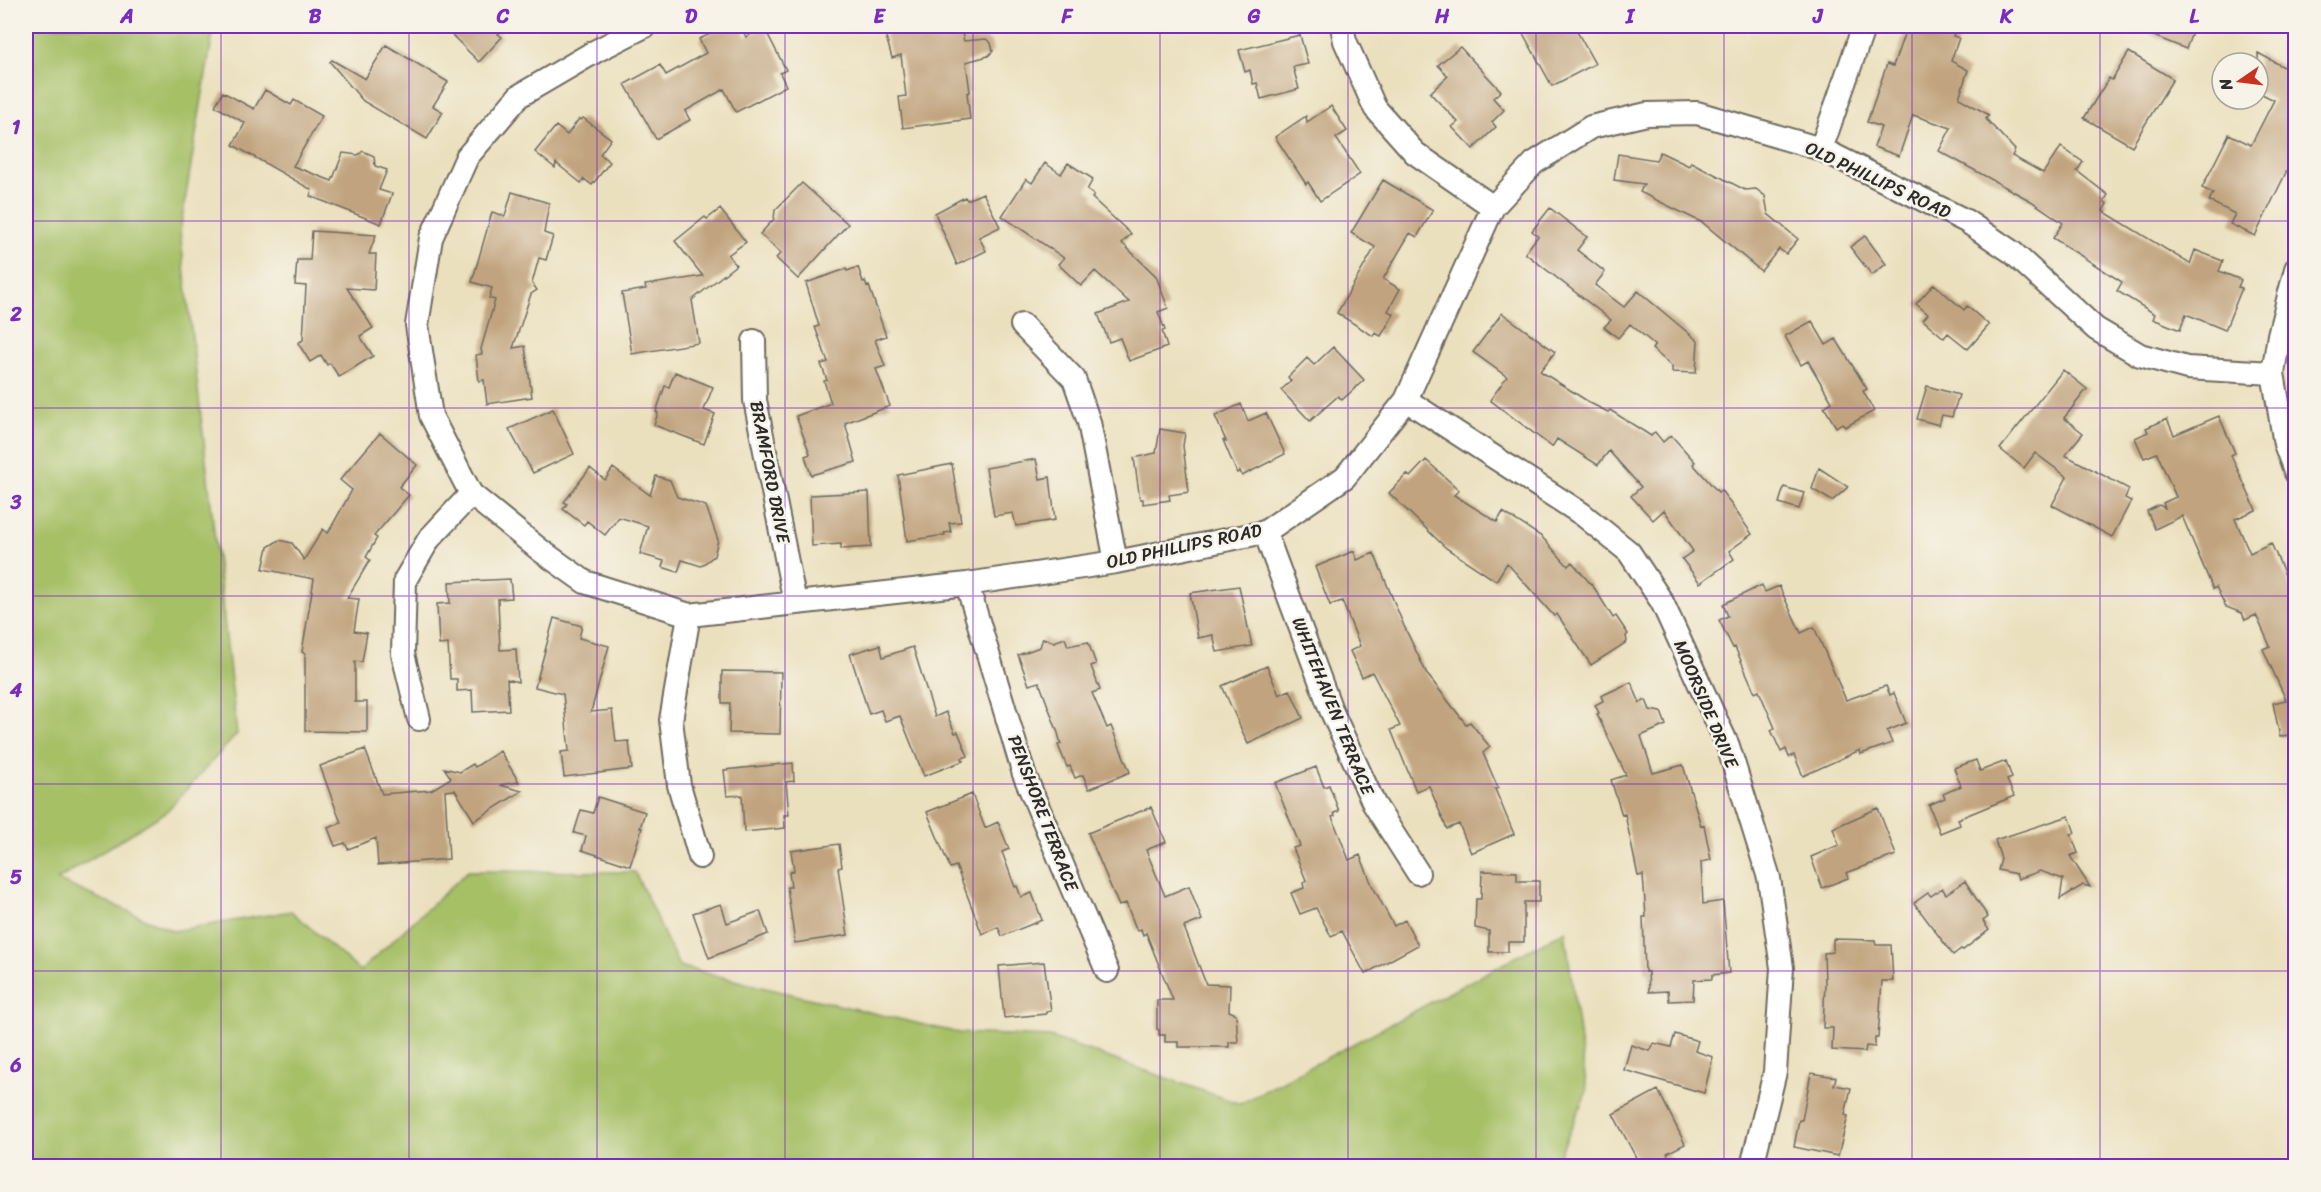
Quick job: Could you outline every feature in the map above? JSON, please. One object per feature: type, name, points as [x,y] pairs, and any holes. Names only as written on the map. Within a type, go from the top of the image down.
[{"type":"street","name":"OLD PHILLIPS ROAD","points":[[645,26],[596,51],[519,96],[467,157],[431,238],[417,325],[431,416],[471,494],[540,550],[585,582],[689,615],[967,584],[1116,562],[1265,532],[1345,477],[1406,400],[1493,207],[1534,163],[1591,127],[1647,114],[1697,113],[1821,149],[1966,221],[2012,252],[2096,329],[2140,355],[2187,368],[2273,373]]},
{"type":"street","points":[[1342,26],[1345,42],[1375,108],[1415,153],[1493,207]]},
{"type":"street","points":[[1821,149],[1864,26]]},
{"type":"street","points":[[2295,269],[2279,335],[2273,373],[2285,444],[2295,473]]},
{"type":"street","points":[[1022,325],[1074,380],[1089,422],[1116,562]]},
{"type":"street","name":"BRAMFORD DRIVE","points":[[754,341],[755,400],[795,603]]},
{"type":"street","name":"MOORSIDE DRIVE","points":[[1406,400],[1582,514],[1629,552],[1662,602],[1728,746],[1769,878],[1782,968],[1775,1072],[1752,1167]]},
{"type":"street","points":[[419,719],[403,654],[405,580],[429,539],[471,494]]},
{"type":"street","name":"WHITEHAVEN TERRACE","points":[[1265,532],[1336,721],[1374,804],[1418,873]]},
{"type":"street","name":"PENSHORE TERRACE","points":[[967,584],[1024,774],[1107,971]]},
{"type":"street","points":[[689,615],[671,720],[679,785],[700,857]]},
{"type":"green space","points":[[26,26],[214,26],[180,231],[237,734],[166,812],[57,880],[173,931],[291,911],[360,971],[468,871],[635,872],[679,966],[959,1033],[1050,1037],[1240,1104],[1565,931],[1587,1091],[1555,1166],[26,1166]]},
{"type":"building","points":[[443,26],[506,26],[498,34],[502,37],[479,62]]},
{"type":"building","points":[[728,26],[740,26],[746,37],[764,27],[786,70],[780,73],[786,86],[736,112],[724,89],[685,111],[690,120],[656,139],[625,84],[660,65],[666,75],[706,53],[699,39]]},
{"type":"building","points":[[883,26],[960,26],[964,41],[986,39],[991,43],[993,51],[988,56],[966,62],[970,92],[967,93],[970,119],[903,128],[899,97],[906,96],[901,55],[892,58]]},
{"type":"building","points":[[1519,26],[1574,26],[1595,64],[1552,86]]},
{"type":"building","points":[[1907,26],[1956,26],[1953,36],[1959,38],[1951,61],[1968,70],[1959,98],[1989,115],[1986,119],[2015,150],[2012,156],[2043,173],[2061,147],[2083,162],[2077,171],[2108,195],[2104,201],[2107,204],[2103,211],[2190,264],[2195,250],[2223,261],[2219,271],[2241,280],[2238,287],[2242,288],[2225,330],[2186,314],[2180,330],[2153,319],[2155,314],[2117,291],[2122,282],[2053,238],[2063,223],[2031,201],[1939,151],[1951,128],[1913,115],[1899,156],[1874,147],[1881,127],[1867,122],[1887,64],[1893,66]]},
{"type":"building","points":[[2129,26],[2182,26],[2193,30],[2186,49]]},
{"type":"building","points":[[1300,35],[1308,64],[1293,67],[1299,89],[1261,99],[1257,83],[1253,84],[1250,70],[1245,72],[1239,50]]},
{"type":"building","points":[[386,45],[448,82],[433,106],[443,112],[427,139],[363,101],[330,62],[332,60],[365,79]]},
{"type":"building","points":[[1460,47],[1501,91],[1493,98],[1504,110],[1492,122],[1496,127],[1473,149],[1452,127],[1458,122],[1430,93],[1448,76],[1438,65]]},
{"type":"building","points":[[2129,52],[2173,79],[2132,146],[2084,118],[2109,78],[2112,80]]},
{"type":"building","points":[[2270,59],[2295,73],[2295,154],[2255,236],[2230,224],[2235,214],[2209,201],[2213,193],[2202,188],[2229,134],[2251,145],[2274,100],[2270,98]]},
{"type":"building","points":[[265,90],[291,105],[294,100],[322,116],[293,166],[332,181],[343,153],[358,155],[363,151],[374,156],[375,166],[387,170],[379,190],[392,194],[381,224],[310,196],[312,190],[233,145],[245,123],[215,106],[223,92],[254,109]]},
{"type":"building","points":[[1331,106],[1347,131],[1336,138],[1360,174],[1320,201],[1275,137],[1306,116],[1307,122]]},
{"type":"building","points":[[583,118],[611,139],[600,154],[610,162],[592,185],[584,179],[581,183],[556,163],[555,168],[535,152],[556,126],[567,135],[579,119]]},
{"type":"building","points":[[1660,152],[1689,166],[1691,162],[1745,190],[1756,189],[1765,196],[1768,214],[1798,239],[1786,254],[1779,249],[1761,271],[1703,223],[1640,192],[1644,184],[1614,180],[1618,154],[1656,160]]},
{"type":"building","points":[[1045,163],[1061,174],[1068,163],[1093,179],[1087,190],[1094,195],[1092,198],[1131,234],[1122,243],[1156,276],[1168,308],[1158,312],[1165,330],[1162,331],[1167,347],[1129,361],[1120,338],[1109,342],[1098,314],[1129,302],[1095,271],[1081,286],[1058,264],[1064,258],[1002,216],[1026,179],[1032,183]]},
{"type":"building","points":[[1383,180],[1433,210],[1417,237],[1410,233],[1383,279],[1400,289],[1388,311],[1394,314],[1381,336],[1375,333],[1373,336],[1337,313],[1375,247],[1351,233]]},
{"type":"building","points":[[802,183],[848,224],[798,279],[776,258],[781,253],[760,234],[774,219],[775,210]]},
{"type":"building","points":[[512,192],[549,203],[544,233],[553,236],[546,260],[539,258],[532,283],[537,290],[531,294],[513,348],[525,346],[532,397],[487,404],[484,380],[479,381],[476,355],[482,354],[481,349],[495,300],[489,298],[492,288],[472,282],[492,212],[505,216]]},
{"type":"building","points":[[983,193],[1000,227],[979,237],[986,251],[957,265],[935,213],[965,197],[967,200]]},
{"type":"building","points":[[1550,208],[1587,237],[1577,250],[1605,272],[1595,285],[1624,307],[1638,291],[1698,341],[1696,373],[1672,372],[1672,366],[1652,349],[1655,345],[1630,324],[1618,338],[1604,327],[1611,320],[1525,253],[1538,236],[1532,231]]},
{"type":"building","points":[[720,209],[746,242],[728,255],[736,265],[692,300],[699,343],[632,354],[622,293],[646,289],[645,285],[703,276],[675,241],[705,217],[707,219]]},
{"type":"building","points":[[312,231],[376,235],[369,254],[376,254],[374,290],[347,288],[373,328],[360,336],[373,356],[339,377],[330,363],[327,365],[321,355],[310,362],[298,343],[303,340],[306,286],[295,285],[297,260],[310,260]]},
{"type":"building","points":[[1865,236],[1886,264],[1872,275],[1850,247]]},
{"type":"building","points":[[858,267],[863,282],[865,281],[867,287],[869,286],[886,336],[875,340],[885,366],[876,369],[890,406],[845,423],[856,462],[811,475],[805,456],[810,454],[796,416],[831,403],[824,381],[827,380],[821,364],[828,362],[815,327],[819,326],[806,283]]},
{"type":"building","points":[[1934,284],[1964,310],[1967,306],[1989,325],[1968,349],[1948,333],[1944,338],[1923,320],[1928,314],[1916,304]]},
{"type":"building","points":[[1502,313],[1555,352],[1540,371],[1592,404],[1608,412],[1610,410],[1651,436],[1655,432],[1663,442],[1671,435],[1718,492],[1721,490],[1752,534],[1729,551],[1734,559],[1700,583],[1682,559],[1693,551],[1664,510],[1653,520],[1631,496],[1641,487],[1609,451],[1598,465],[1557,439],[1552,447],[1490,400],[1507,377],[1473,352]]},
{"type":"building","points":[[1812,321],[1826,345],[1836,339],[1867,389],[1863,391],[1874,411],[1845,427],[1842,423],[1836,427],[1824,407],[1832,402],[1808,361],[1801,365],[1785,336]]},
{"type":"building","points":[[1333,347],[1364,380],[1342,400],[1338,396],[1310,421],[1281,390],[1291,381],[1288,377],[1307,358],[1314,365]]},
{"type":"building","points":[[2063,370],[2087,389],[2064,418],[2083,433],[2065,455],[2129,489],[2125,498],[2131,501],[2112,537],[2052,505],[2067,477],[2035,453],[2024,468],[2000,449]]},
{"type":"building","points":[[675,372],[713,387],[704,410],[715,414],[704,444],[654,425],[665,386],[669,387]]},
{"type":"building","points":[[1927,386],[1959,395],[1952,417],[1942,415],[1939,425],[1917,419]]},
{"type":"building","points":[[1241,404],[1248,421],[1266,413],[1285,454],[1242,476],[1240,471],[1237,473],[1215,416]]},
{"type":"building","points":[[553,409],[574,454],[533,473],[509,429]]},
{"type":"building","points":[[2219,416],[2235,453],[2231,455],[2256,510],[2235,519],[2250,553],[2271,543],[2295,598],[2295,734],[2280,737],[2273,703],[2286,700],[2263,649],[2270,646],[2256,615],[2245,620],[2242,613],[2226,607],[2216,587],[2213,589],[2182,516],[2155,529],[2147,511],[2159,505],[2165,508],[2163,503],[2176,497],[2157,453],[2144,458],[2135,438],[2148,432],[2146,428],[2167,419],[2174,435]]},
{"type":"building","points":[[1160,429],[1185,433],[1183,446],[1189,492],[1169,495],[1170,500],[1143,504],[1143,499],[1140,499],[1134,458],[1156,453]]},
{"type":"building","points":[[380,433],[417,465],[399,487],[409,495],[374,536],[377,538],[366,557],[370,560],[347,598],[359,599],[354,631],[367,633],[362,662],[355,661],[355,702],[367,702],[367,732],[305,731],[305,653],[302,652],[314,579],[263,569],[268,547],[279,540],[292,543],[304,560],[323,529],[328,533],[352,490],[340,480]]},
{"type":"building","points":[[1036,459],[1040,479],[1050,477],[1055,520],[1016,526],[1013,513],[994,516],[986,468]]},
{"type":"building","points":[[1426,460],[1459,490],[1454,495],[1497,522],[1503,512],[1542,537],[1568,566],[1572,562],[1595,589],[1613,618],[1616,616],[1628,634],[1627,642],[1591,665],[1557,614],[1554,616],[1507,563],[1496,581],[1446,548],[1389,493],[1407,474],[1410,477]]},
{"type":"building","points":[[952,464],[961,522],[949,523],[951,532],[944,533],[945,535],[907,541],[898,475]]},
{"type":"building","points":[[590,468],[605,480],[613,468],[650,495],[656,476],[670,480],[677,497],[706,506],[718,540],[714,556],[701,566],[682,560],[678,572],[662,567],[664,561],[640,554],[648,526],[619,517],[605,535],[587,521],[584,525],[563,509],[567,504],[564,502]]},
{"type":"building","points":[[1819,468],[1848,487],[1832,501],[1812,489]]},
{"type":"building","points":[[1784,487],[1804,493],[1799,509],[1779,503]]},
{"type":"building","points":[[869,492],[871,547],[841,549],[841,544],[812,546],[810,495]]},
{"type":"building","points":[[1354,551],[1357,560],[1374,553],[1404,626],[1427,674],[1466,724],[1470,722],[1490,747],[1483,753],[1514,834],[1471,853],[1459,824],[1447,829],[1429,786],[1416,791],[1391,730],[1400,726],[1372,672],[1362,677],[1350,651],[1360,646],[1342,601],[1330,605],[1315,567]]},
{"type":"building","points":[[510,579],[512,598],[498,599],[500,650],[516,649],[518,682],[507,679],[509,710],[473,712],[472,690],[457,691],[457,679],[450,679],[448,644],[439,645],[437,604],[450,603],[449,582]]},
{"type":"building","points":[[1762,585],[1765,592],[1779,586],[1801,633],[1814,627],[1846,700],[1886,686],[1890,695],[1894,693],[1906,723],[1887,731],[1892,743],[1861,754],[1860,750],[1803,776],[1794,755],[1789,757],[1786,749],[1781,752],[1771,730],[1775,728],[1759,691],[1755,693],[1735,647],[1733,648],[1719,620],[1728,616],[1723,604]]},
{"type":"building","points":[[1239,586],[1252,646],[1217,652],[1213,635],[1198,638],[1190,593]]},
{"type":"building","points":[[554,618],[582,626],[579,638],[609,646],[591,712],[612,710],[616,742],[629,741],[632,769],[564,777],[561,752],[569,751],[563,694],[535,687]]},
{"type":"building","points":[[1043,638],[1054,642],[1065,638],[1068,646],[1088,642],[1096,664],[1091,666],[1100,690],[1092,693],[1107,728],[1111,726],[1130,772],[1089,789],[1083,775],[1075,778],[1070,766],[1067,767],[1058,745],[1061,744],[1058,733],[1039,682],[1029,685],[1018,655],[1040,647]]},
{"type":"building","points":[[880,645],[883,657],[913,647],[935,717],[946,712],[968,756],[962,758],[963,761],[924,776],[900,716],[885,721],[881,710],[869,714],[850,654]]},
{"type":"building","points":[[1267,666],[1279,695],[1290,690],[1303,718],[1248,744],[1222,686]]},
{"type":"building","points":[[722,671],[781,672],[780,734],[729,733],[730,703],[722,703]]},
{"type":"building","points":[[1631,682],[1640,703],[1646,700],[1650,710],[1661,712],[1666,725],[1641,736],[1653,773],[1683,765],[1701,826],[1704,825],[1711,860],[1701,862],[1703,904],[1723,901],[1729,973],[1712,975],[1712,979],[1694,980],[1693,1000],[1669,1001],[1668,991],[1649,992],[1648,972],[1645,972],[1643,917],[1646,917],[1643,875],[1638,876],[1625,814],[1622,815],[1611,780],[1626,775],[1597,714],[1599,713],[1595,705],[1603,701],[1601,696]]},
{"type":"building","points":[[365,749],[382,794],[431,790],[451,778],[444,768],[460,772],[473,764],[475,767],[500,751],[519,782],[500,785],[522,791],[474,821],[455,790],[445,791],[449,859],[378,865],[376,838],[348,849],[345,843],[335,846],[328,828],[341,823],[320,766]]},
{"type":"building","points":[[1976,760],[1980,771],[2006,761],[2012,778],[2007,780],[2014,796],[1958,819],[1960,825],[1940,833],[1929,805],[1945,798],[1943,794],[1961,786],[1954,768]]},
{"type":"building","points":[[793,763],[794,781],[786,782],[789,815],[784,815],[785,828],[744,832],[742,795],[727,796],[724,770]]},
{"type":"building","points":[[1316,767],[1324,787],[1329,785],[1339,811],[1332,817],[1349,860],[1360,855],[1372,885],[1394,926],[1405,920],[1418,945],[1365,974],[1342,931],[1331,936],[1316,908],[1300,914],[1291,893],[1304,888],[1303,883],[1306,880],[1293,848],[1300,846],[1275,783]]},
{"type":"building","points":[[972,794],[985,828],[998,822],[1009,849],[1002,852],[1015,887],[1017,886],[1021,897],[1032,893],[1042,920],[1002,936],[998,927],[982,934],[956,866],[950,868],[927,812]]},
{"type":"building","points":[[598,797],[645,812],[630,866],[582,850],[586,836],[574,833],[581,810],[593,813]]},
{"type":"building","points":[[1151,807],[1166,842],[1146,850],[1165,896],[1189,886],[1202,920],[1184,927],[1206,984],[1230,985],[1229,1011],[1236,1014],[1238,1042],[1229,1042],[1229,1047],[1178,1047],[1178,1042],[1165,1042],[1165,1035],[1159,1035],[1157,1000],[1173,1000],[1146,933],[1143,935],[1141,929],[1137,931],[1126,903],[1119,906],[1088,833]]},
{"type":"building","points":[[1878,808],[1896,855],[1846,873],[1848,878],[1822,888],[1811,857],[1839,845],[1833,828]]},
{"type":"building","points":[[2069,816],[2075,833],[2071,834],[2078,853],[2070,856],[2090,887],[2083,885],[2060,899],[2063,879],[2040,871],[2018,879],[2016,874],[1998,870],[2001,859],[1995,840]]},
{"type":"building","points":[[839,844],[842,867],[838,868],[848,935],[795,943],[787,887],[791,887],[789,873],[794,870],[791,851]]},
{"type":"building","points":[[1482,871],[1517,872],[1517,881],[1539,881],[1539,902],[1524,902],[1524,942],[1508,942],[1508,952],[1489,952],[1489,931],[1475,928],[1476,899],[1481,899]]},
{"type":"building","points":[[1965,881],[1988,917],[1983,921],[1989,930],[1953,955],[1914,903],[1928,893],[1931,896],[1942,888],[1946,894]]},
{"type":"building","points":[[721,904],[727,923],[760,911],[768,934],[709,958],[693,913]]},
{"type":"building","points":[[1833,939],[1875,940],[1876,945],[1891,945],[1893,981],[1882,981],[1878,1038],[1875,1038],[1875,1047],[1866,1046],[1865,1052],[1832,1050],[1833,1028],[1823,1028],[1824,953],[1833,952]]},
{"type":"building","points":[[1044,962],[1051,1011],[1046,1014],[1004,1018],[999,966]]},
{"type":"building","points":[[1675,1034],[1698,1041],[1695,1051],[1713,1057],[1704,1093],[1624,1070],[1631,1045],[1650,1051],[1654,1043],[1671,1047]]},
{"type":"building","points":[[1811,1073],[1836,1077],[1834,1085],[1851,1088],[1845,1115],[1848,1116],[1838,1156],[1794,1147]]},
{"type":"building","points":[[1658,1090],[1685,1144],[1667,1153],[1674,1167],[1641,1167],[1613,1114]]}]
